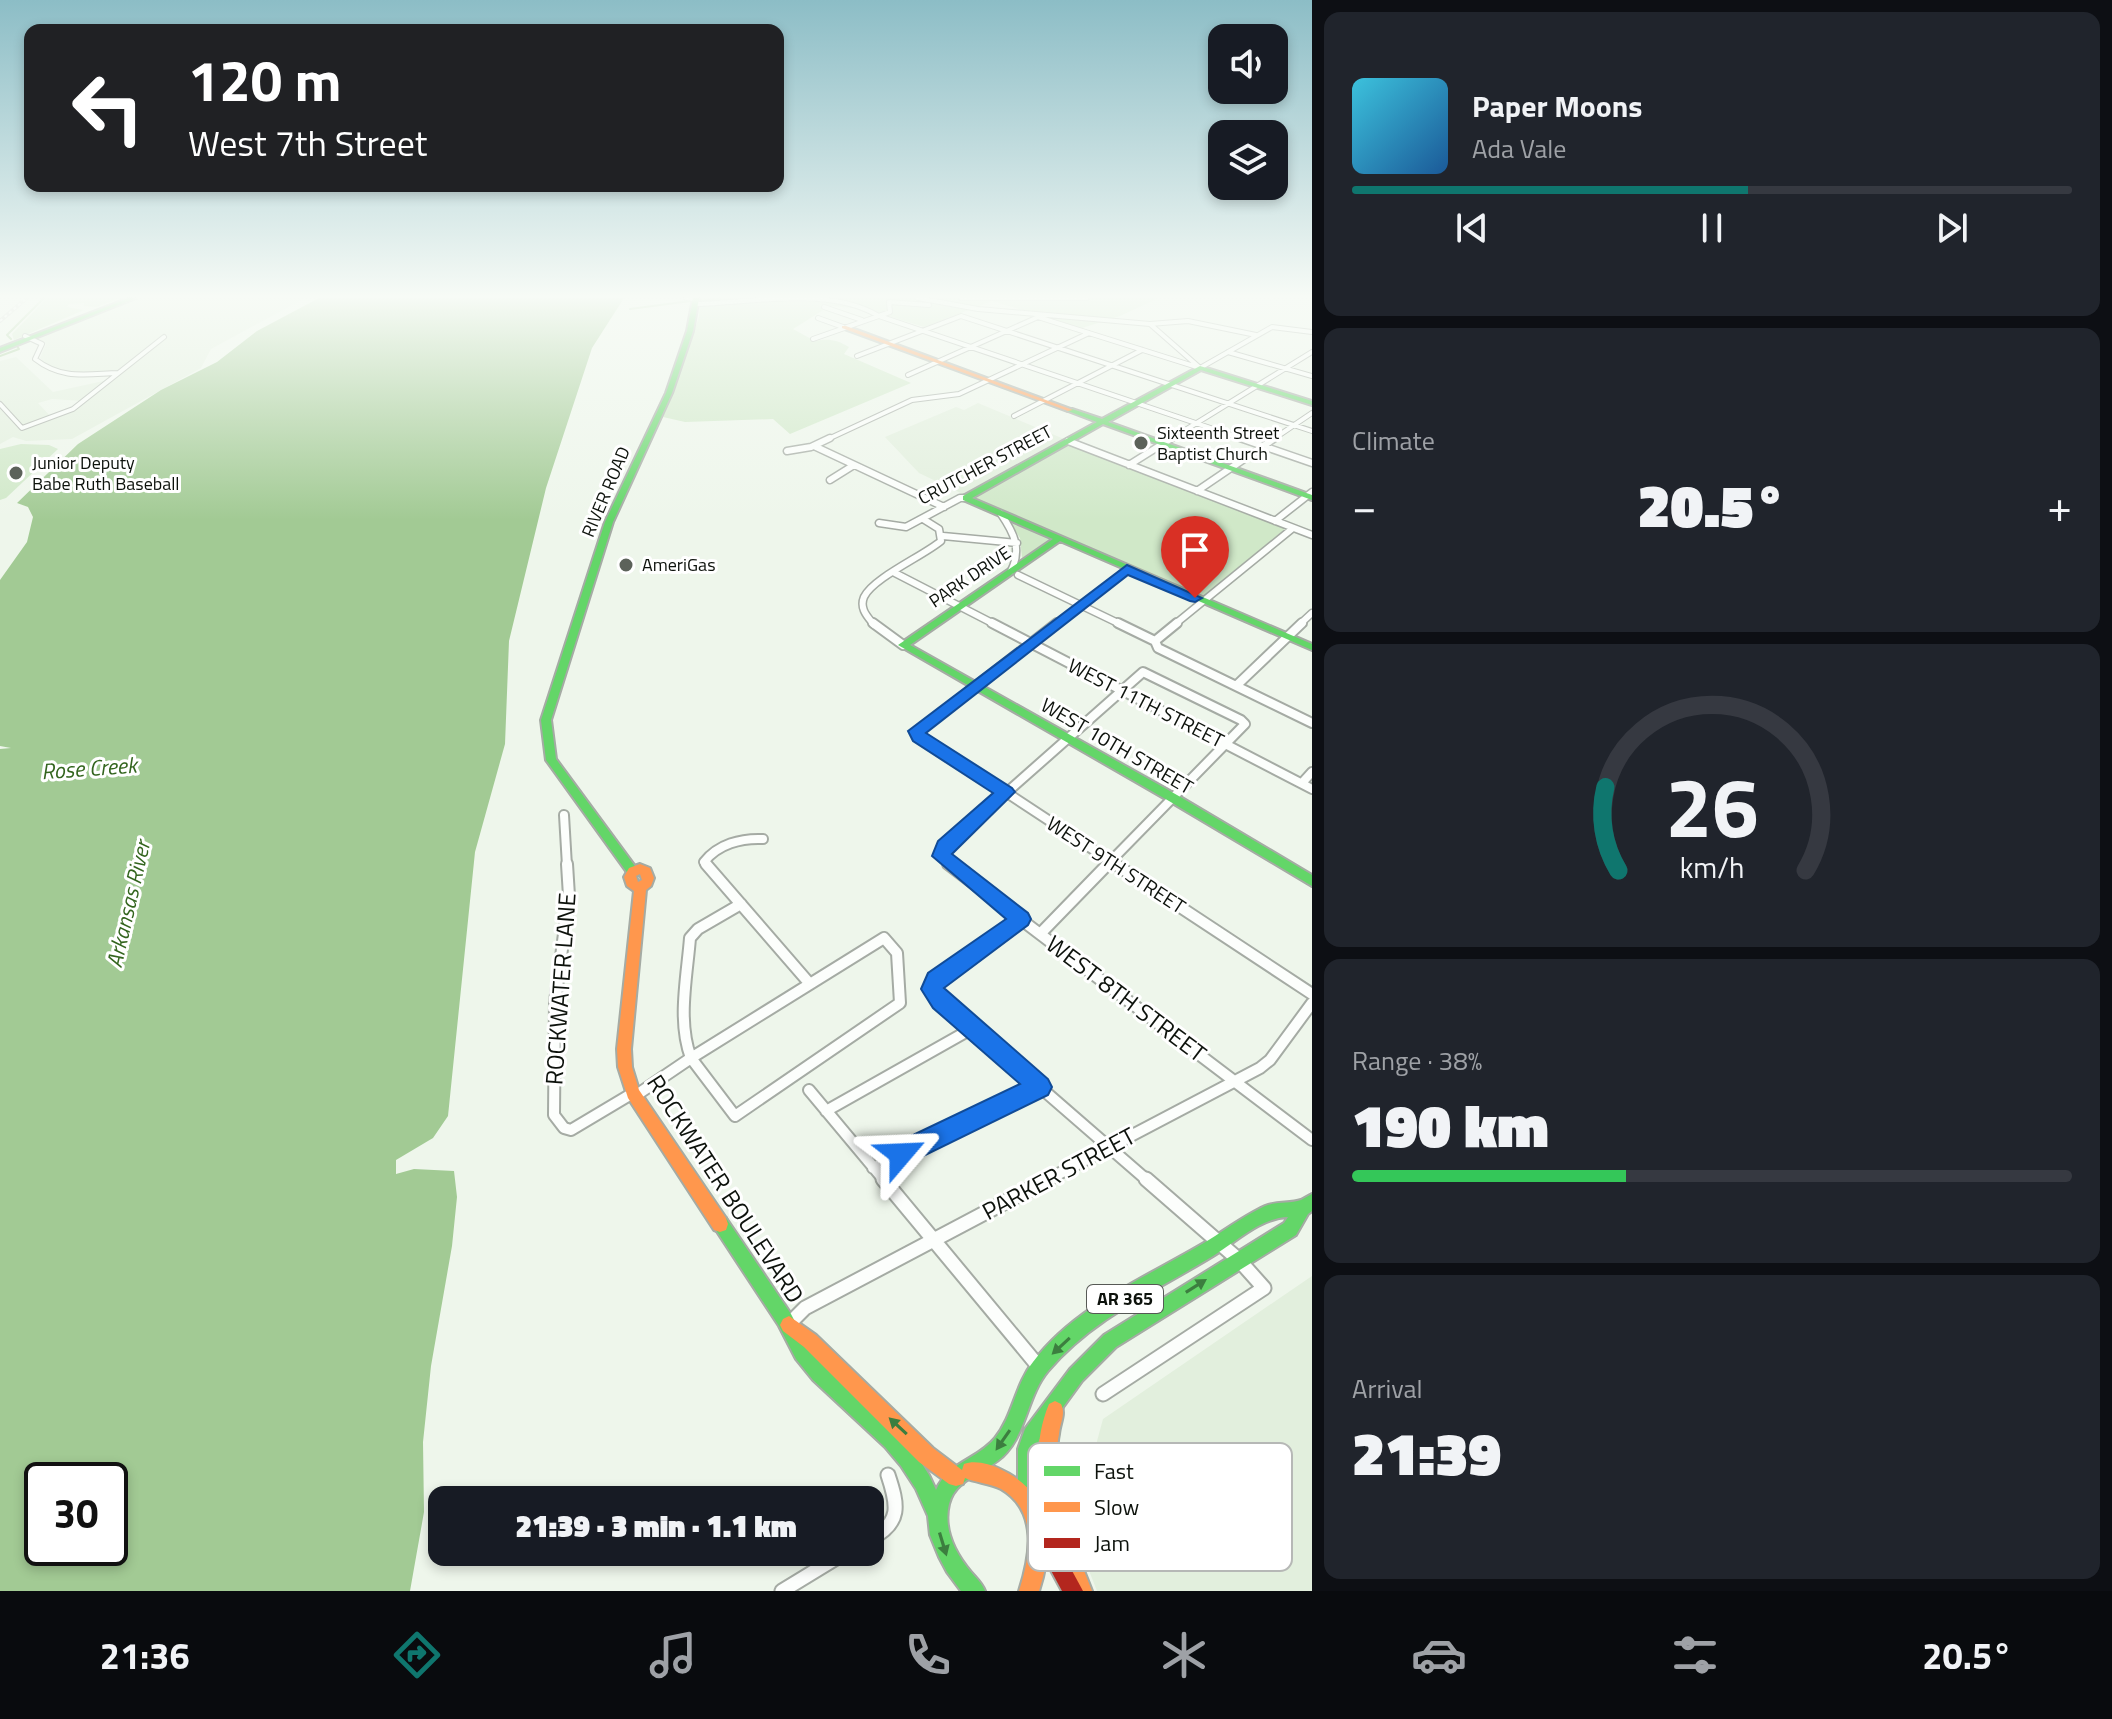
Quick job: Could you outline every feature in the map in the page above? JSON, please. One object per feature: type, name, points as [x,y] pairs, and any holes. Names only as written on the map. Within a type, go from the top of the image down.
[{"type":"street","points":[[50,372],[73,376],[119,373]]},
{"type":"street","name":"RIVER ROAD","points":[[547,750],[547,712],[609,522],[676,372]]},
{"type":"street","points":[[908,375],[914,372]]},
{"type":"street","points":[[968,372],[1310,495]]},
{"type":"street","points":[[787,451],[814,446],[912,400],[959,394],[1005,372]]},
{"type":"street","points":[[1052,372],[1312,463]]},
{"type":"street","points":[[1014,416],[1098,372]]},
{"type":"street","points":[[1134,372],[1312,431]]},
{"type":"street","name":"CRUTCHER STREET","points":[[879,523],[906,527],[923,519],[1192,372]]},
{"type":"street","points":[[1214,372],[1312,403]]},
{"type":"street","points":[[1129,465],[1280,372]]},
{"type":"street","points":[[0,404],[22,428],[73,409],[119,373]]},
{"type":"street","points":[[1197,491],[1312,413]]},
{"type":"street","points":[[1068,441],[1312,535]]},
{"type":"street","points":[[814,446],[944,507]]},
{"type":"street","points":[[830,480],[854,465]]},
{"type":"street","points":[[1275,521],[1310,495]]},
{"type":"street","points":[[966,498],[1127,570],[1312,647]]},
{"type":"street","points":[[1001,514],[1017,543],[1014,573],[1155,641],[1158,648],[1312,723]]},
{"type":"street","points":[[923,519],[935,526],[943,536],[1017,543]]},
{"type":"street","points":[[1155,641],[1293,528]]},
{"type":"street","points":[[903,645],[871,624],[861,606],[869,589],[933,549],[943,536]]},
{"type":"street","name":"PARK DRIVE","points":[[903,645],[1014,573],[1058,539]]},
{"type":"street","points":[[975,685],[1127,570]]},
{"type":"street","name":"WEST 11TH STREET","points":[[895,573],[1312,789]]},
{"type":"street","points":[[1236,686],[1312,613]]},
{"type":"street","name":"WEST 10TH STREET","points":[[903,645],[1173,798],[1312,881]]},
{"type":"street","points":[[1006,792],[1143,672],[1245,724],[1040,934]]},
{"type":"street","name":"WEST 9TH STREET","points":[[975,685],[919,728],[916,731],[919,737],[1312,994]]},
{"type":"street","name":"ROCKWATER BOULEVARD","points":[[547,750],[558,771],[633,872],[630,881],[640,887],[624,1049],[625,1067],[634,1094],[788,1325],[807,1359],[917,1464],[938,1518],[939,1537],[962,1591]]},
{"type":"street","points":[[1302,783],[1312,772]]},
{"type":"street","name":"WEST 8TH STREET","points":[[1006,792],[945,847],[941,856],[1312,1140]]},
{"type":"street","name":"ROCKWATER LANE","points":[[564,815],[569,896],[555,1002],[554,1115],[564,1128],[571,1130],[634,1094]]},
{"type":"street","points":[[763,839],[753,838],[710,852],[704,862],[810,984]]},
{"type":"street","points":[[634,1094],[692,1059],[884,938],[897,953],[900,1003],[735,1116],[692,1059],[685,1042],[690,938],[698,929],[741,904]]},
{"type":"street","points":[[1021,919],[936,980],[932,989],[934,995],[1219,1242],[1264,1288],[1103,1394]]},
{"type":"street","name":"PARKER STREET","points":[[788,1325],[805,1308],[1235,1082],[1270,1060],[1312,1003]]},
{"type":"street","points":[[826,1111],[973,1028]]},
{"type":"street","points":[[873,1168],[1040,1087]]},
{"type":"street","points":[[809,1090],[1040,1368]]},
{"type":"street","name":"AR 365","points":[[960,1474],[987,1460],[1006,1439],[1028,1385],[1040,1368],[1093,1318],[1274,1210],[1307,1205]]},
{"type":"street","name":"AR 365","points":[[1046,1443],[1059,1400],[1076,1375],[1110,1341],[1290,1229],[1307,1205]]},
{"type":"street","name":"ROCKWATER BOULEVARD","points":[[788,1325],[810,1341],[926,1455],[960,1474]]},
{"type":"street","points":[[1029,1443],[1031,1435],[1059,1400]]},
{"type":"street","points":[[1028,1446],[1028,1484]]},
{"type":"street","points":[[938,1518],[944,1492],[960,1474],[985,1470],[1008,1480],[1028,1504]]},
{"type":"street","points":[[884,1531],[895,1517],[896,1507],[888,1475]]},
{"type":"street","points":[[782,1591],[823,1566]]},
{"type":"street","points":[[953,1569],[975,1591]]},
{"type":"street","points":[[1029,1591],[1037,1571]]},
{"type":"street","points":[[1062,1571],[1073,1591]]},
{"type":"street","name":"AR 365","points":[[1074,1571],[1082,1591]]},
{"type":"shaded area","points":[[0,372],[32,372],[53,392],[108,380],[83,401],[52,399],[38,403],[53,419],[69,412],[121,372],[193,372],[72,439],[26,441],[13,437],[0,444]]},
{"type":"shaded area","points":[[679,372],[886,372],[911,383],[790,434],[773,419],[685,422],[663,417]]},
{"type":"shaded area","points":[[978,403],[1064,439],[967,496],[919,473],[885,437],[956,407],[964,410]]},
{"type":"shaded area","name":"Junior Deputy Babe Ruth Baseball","points":[[21,444],[49,445],[58,449],[6,498],[0,500],[0,449]]},
{"type":"shaded area","points":[[1068,444],[1286,528],[1204,598],[972,499]]},
{"type":"shaded area","points":[[1010,523],[1050,537],[1050,540],[1022,558],[1020,538]]},
{"type":"shaded area","points":[[1312,1276],[1312,1591],[1097,1591],[1089,1571],[1292,1571],[1292,1443],[1097,1443],[1103,1419]]},
{"type":"water","points":[[197,372],[584,372],[546,488],[509,641],[505,744],[475,852],[448,1116],[433,1138],[396,1160],[396,1174],[414,1169],[454,1171],[457,1197],[452,1246],[431,1366],[423,1442],[424,1512],[410,1591],[0,1591],[0,749],[11,748],[0,746],[0,580],[27,542],[33,517],[28,507],[17,503],[78,444],[161,390]]},
{"type":"traffic: fast","points":[[633,872],[551,760],[546,720],[609,522],[676,372]]},
{"type":"traffic: fast","points":[[966,498],[1192,372]]},
{"type":"traffic: fast","points":[[1214,372],[1312,403]]},
{"type":"traffic: fast","points":[[1070,410],[1312,498]]},
{"type":"traffic: fast","points":[[966,498],[1312,647]]},
{"type":"traffic: fast","points":[[1058,539],[903,645],[1173,798],[1312,881]]},
{"type":"traffic: fast","points":[[1029,1443],[1031,1435],[1076,1375],[1110,1341],[1290,1229],[1302,1208],[1312,1202]]},
{"type":"traffic: fast","points":[[975,1591],[945,1551],[940,1535],[939,1503],[958,1475],[1003,1443],[1040,1367],[1075,1332],[1116,1302],[1263,1215],[1275,1210],[1302,1208]]},
{"type":"traffic: fast","points":[[720,1224],[785,1320],[802,1353],[838,1392],[892,1441],[923,1482],[935,1509]]},
{"type":"traffic: fast","points":[[1028,1446],[1028,1484]]},
{"type":"traffic: slow","points":[[967,372],[1070,410]]},
{"type":"traffic: slow","points":[[639,869],[648,878],[639,887],[630,878],[639,869]]},
{"type":"traffic: slow","points":[[640,887],[624,1049],[625,1067],[633,1093],[720,1224]]},
{"type":"traffic: slow","points":[[789,1325],[810,1341],[926,1455],[956,1477]]},
{"type":"traffic: slow","points":[[1048,1443],[1055,1410]]},
{"type":"traffic: slow","points":[[971,1471],[994,1476],[1012,1485],[1028,1502]]},
{"type":"traffic: slow","points":[[1029,1591],[1036,1571]]},
{"type":"traffic: slow","points":[[1074,1571],[1082,1591]]},
{"type":"traffic: jam","points":[[1062,1571],[1073,1591]]},
{"type":"place","name":"Sixteenth Street Baptist Church","points":[[1141,443]]},
{"type":"place","name":"Junior Deputy Babe Ruth Baseball","points":[[16,473]]},
{"type":"place","name":"AmeriGas","points":[[626,565]]},
{"type":"route","points":[[901,1154],[1040,1087],[934,995],[932,989],[936,980],[1021,919],[941,856],[945,847],[1006,792],[919,737],[916,731],[1127,570],[1195,598]]},
{"type":"water label","name":"Rose Creek","points":[[89,768]]},
{"type":"water label","name":"Arkansas River","points":[[128,904]]}]
